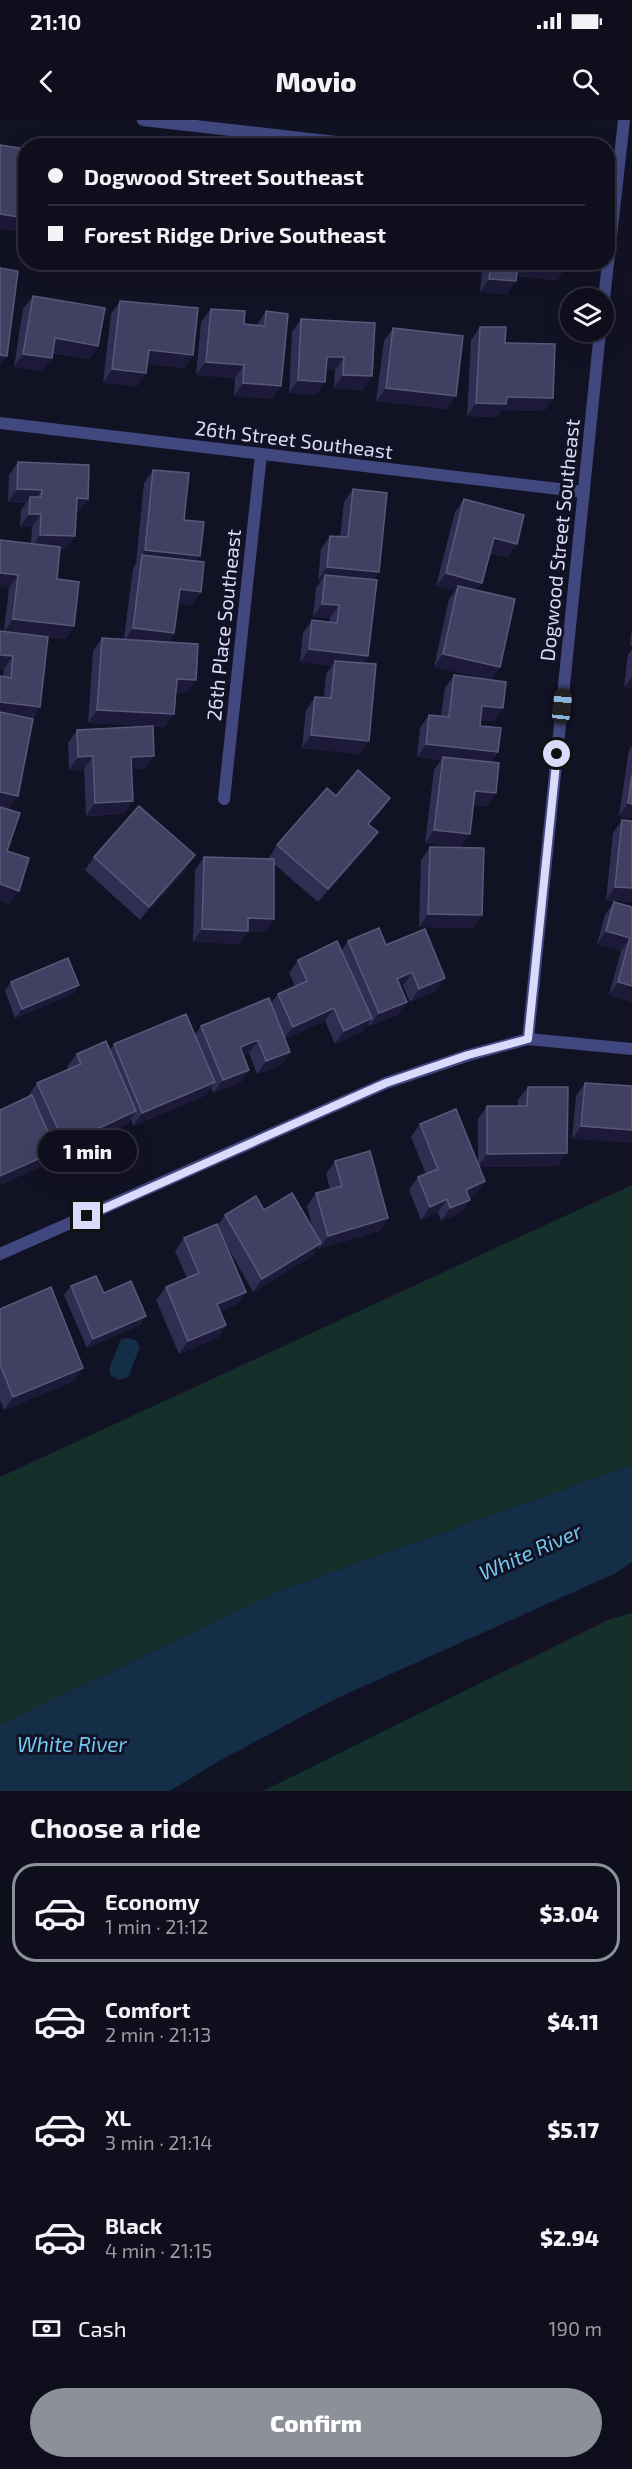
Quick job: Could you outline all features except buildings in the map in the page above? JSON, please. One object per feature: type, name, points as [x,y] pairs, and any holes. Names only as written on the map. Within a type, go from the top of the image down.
[{"type":"street","points":[[142,120],[301,138]]},
{"type":"street","points":[[615,163],[624,120]]},
{"type":"street","points":[[604,288],[606,270]]},
{"type":"street","name":"Dogwood Street Southeast","points":[[528,1039],[599,342]]},
{"type":"street","name":"26th Street Southeast","points":[[0,423],[584,492]]},
{"type":"street","name":"26th Place Southeast","points":[[224,799],[261,455]]},
{"type":"street","points":[[0,1254],[386,1083],[468,1055],[528,1039],[632,1049]]},
{"type":"green space","points":[[632,1185],[632,1465],[279,1591],[0,1725],[0,1477]]},
{"type":"green space","points":[[632,1613],[632,1791],[263,1791],[610,1619]]},
{"type":"water","points":[[128,1338],[137,1341],[140,1347],[128,1377],[120,1380],[111,1376],[109,1369],[121,1339]]},
{"type":"water","name":"White River","points":[[632,1465],[632,1562],[616,1573],[333,1700],[219,1761],[170,1791],[0,1791],[0,1725],[279,1591]]},
{"type":"route","points":[[87,1216],[386,1083],[468,1055],[528,1039],[557,754]]}]
